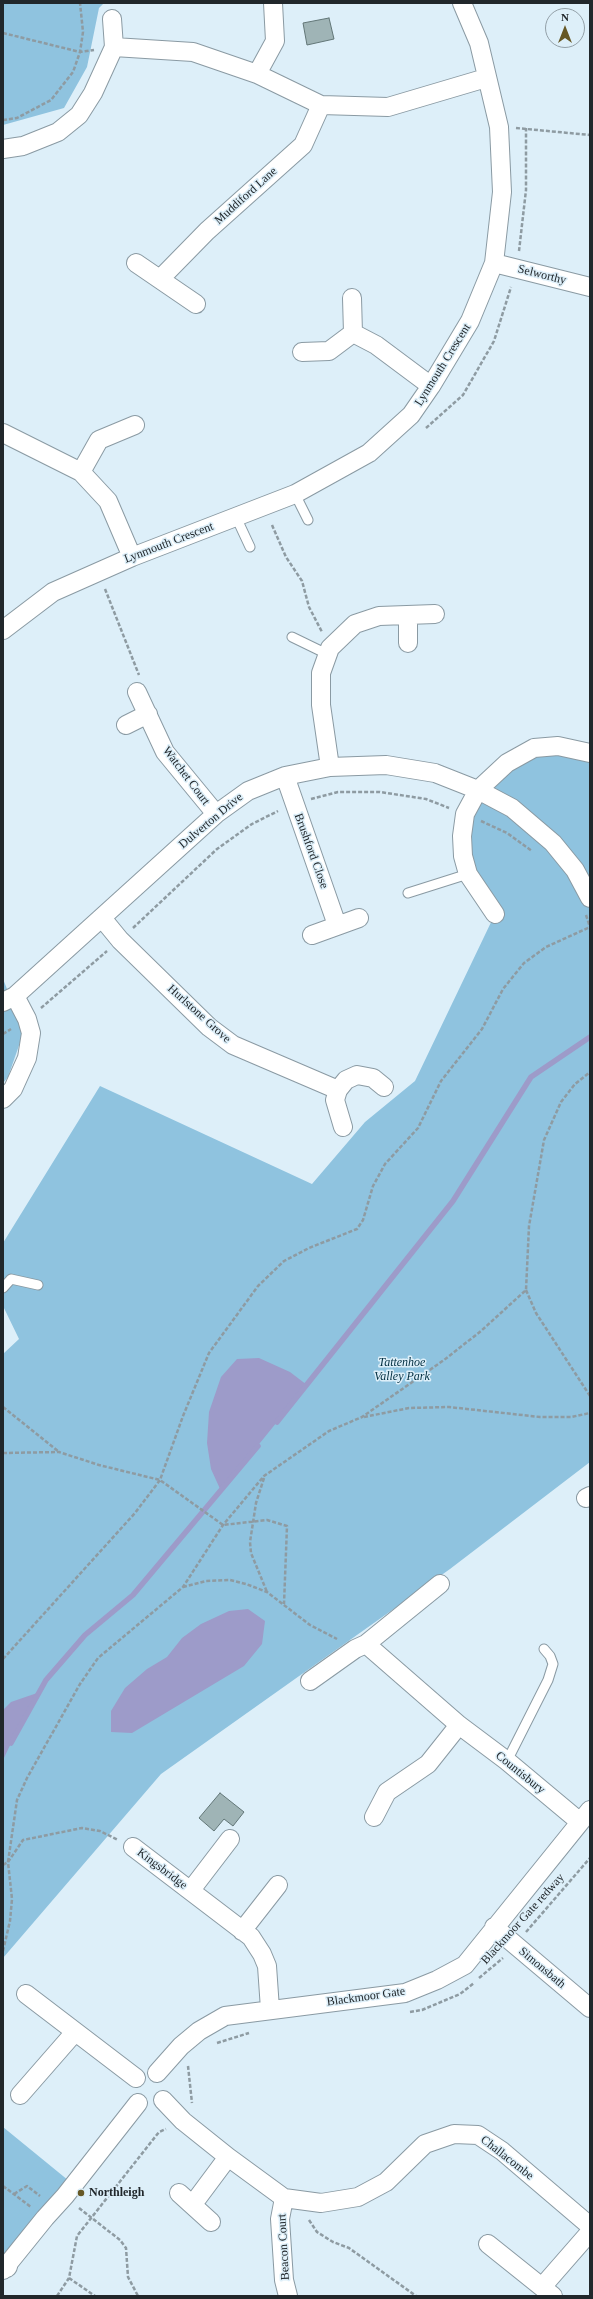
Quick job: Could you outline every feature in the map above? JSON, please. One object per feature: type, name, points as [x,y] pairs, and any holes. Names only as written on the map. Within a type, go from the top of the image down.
[{"type":"street","points":[[258,74],[275,41],[273,3]]},
{"type":"street","name":"Lynmouth Crescent","points":[[3,630],[53,592],[132,558],[295,494],[369,454],[411,415],[432,386],[470,321],[494,264],[502,192],[500,127],[486,78],[479,43],[462,3]]},
{"type":"street","points":[[3,149],[23,146],[58,132],[80,115],[114,47],[112,19]]},
{"type":"street","points":[[114,47],[194,52],[258,74],[321,105],[388,107],[486,78]]},
{"type":"street","name":"Muddiford Lane","points":[[160,279],[207,231],[302,146],[321,105]]},
{"type":"street","points":[[136,263],[196,304]]},
{"type":"street","name":"Selworthy","points":[[494,264],[590,287]]},
{"type":"street","points":[[352,298],[353,333]]},
{"type":"street","points":[[353,333],[376,345],[432,386]]},
{"type":"street","points":[[302,352],[329,351],[353,333]]},
{"type":"street","points":[[81,472],[99,440],[135,425]]},
{"type":"street","points":[[3,433],[81,472],[108,501],[132,558]]},
{"type":"street","points":[[330,767],[320,705],[321,673],[329,651],[355,624],[379,616],[408,617],[435,614]]},
{"type":"street","points":[[408,617],[408,643]]},
{"type":"street","name":"Watchet Court","points":[[137,692],[165,752],[216,814]]},
{"type":"street","points":[[126,724],[148,714]]},
{"type":"street","points":[[495,914],[468,874],[463,856],[462,836],[465,814],[478,790],[507,763],[534,748],[558,746],[590,754]]},
{"type":"street","name":"Dulverton Drive","points":[[9,999],[102,918],[216,814],[248,791],[285,776],[330,767],[386,765],[436,773],[478,790],[512,808],[553,843],[575,870],[587,904]]},
{"type":"street","name":"Brushford Close","points":[[285,776],[337,925]]},
{"type":"street","name":"Hurlstone Grove","points":[[102,918],[120,940],[209,1027],[233,1045],[338,1090]]},
{"type":"street","points":[[312,935],[359,918]]},
{"type":"street","points":[[3,1099],[13,1089],[27,1058],[31,1033],[27,1020],[9,999]]},
{"type":"street","points":[[343,1127],[334,1100],[338,1090],[346,1080],[357,1075],[373,1078],[384,1086]]},
{"type":"street","points":[[310,1681],[360,1646],[440,1584]]},
{"type":"street","name":"Countisbury","points":[[360,1646],[459,1725],[585,1816]]},
{"type":"street","points":[[374,1817],[387,1792],[428,1764],[459,1725]]},
{"type":"street","name":"Blackmoor Gate","points":[[157,2073],[181,2046],[199,2031],[225,2016],[270,2009],[405,1993],[437,1980],[465,1965],[494,1927],[585,1816]]},
{"type":"street","name":"Kingsbridge","points":[[191,1890],[230,1839]]},
{"type":"street","name":"Kingsbridge","points":[[133,1847],[191,1890],[251,1938],[262,1954],[267,1966],[270,2009]]},
{"type":"street","points":[[242,1931],[278,1885]]},
{"type":"street","name":"Simonsbath","points":[[494,1927],[590,2008]]},
{"type":"street","points":[[26,1994],[136,2078]]},
{"type":"street","points":[[20,2095],[46,2080],[75,2032]]},
{"type":"street","points":[[149,2071],[157,2073],[167,2085],[163,2100],[154,2107],[147,2107],[138,2103],[134,2098],[132,2088],[136,2078],[149,2071]]},
{"type":"street","name":"Challacombe","points":[[163,2100],[183,2121],[283,2203],[321,2203],[358,2197],[386,2182],[425,2144],[454,2134],[478,2135],[502,2151],[590,2226]]},
{"type":"street","points":[[4,2267],[65,2196],[138,2103]]},
{"type":"street","points":[[193,2204],[228,2157]]},
{"type":"street","points":[[178,2193],[193,2204],[211,2222]]},
{"type":"street","name":"Beacon Court","points":[[283,2203],[280,2219],[284,2280],[288,2296]]},
{"type":"street","points":[[488,2244],[547,2291],[590,2232]]},
{"type":"lane","points":[[295,494],[308,520]]},
{"type":"lane","points":[[236,517],[250,547]]},
{"type":"lane","points":[[292,637],[329,651]]},
{"type":"lane","points":[[408,893],[468,874]]},
{"type":"lane","points":[[3,1288],[11,1279],[38,1285]]},
{"type":"lane","points":[[507,1761],[548,1680],[553,1664],[550,1656],[544,1649]]},
{"type":"path","points":[[3,120],[17,118],[51,100],[73,72],[80,52],[83,32],[80,3]]},
{"type":"path","points":[[3,33],[80,52],[114,47]]},
{"type":"path","points":[[500,127],[590,135]]},
{"type":"path","points":[[272,525],[286,558],[302,581],[309,608],[329,651]]},
{"type":"path","points":[[104,586],[140,672],[137,692]]},
{"type":"path","points":[[3,1034],[27,1020],[120,940],[217,849],[252,824],[294,804],[338,792],[380,792],[426,799],[465,814],[507,833],[534,853]]},
{"type":"path","points":[[3,1659],[135,1513],[160,1480],[183,1416],[209,1353],[234,1316],[258,1286],[284,1261],[309,1248],[356,1229],[363,1220],[373,1186],[385,1164],[418,1128],[441,1081],[482,1029],[503,989],[524,963],[546,947],[590,927],[587,904]]},
{"type":"path","points":[[590,1072],[575,1084],[561,1102],[544,1140],[529,1226],[526,1290],[536,1313],[547,1332],[590,1396]]},
{"type":"path","points":[[3,1950],[10,1921],[12,1899],[8,1862],[17,1800],[27,1778],[80,1684],[98,1658],[183,1587],[223,1525],[264,1476],[329,1431],[362,1417],[444,1360],[481,1332],[526,1290]]},
{"type":"path","points":[[3,1407],[59,1452]]},
{"type":"path","points":[[362,1417],[409,1408],[450,1407],[540,1416],[571,1416],[590,1413]]},
{"type":"path","points":[[3,1453],[59,1452],[99,1465],[160,1480],[223,1525],[267,1520],[287,1526],[284,1604]]},
{"type":"path","points":[[264,1476],[251,1523],[251,1553],[267,1592]]},
{"type":"path","points":[[183,1587],[206,1581],[230,1580],[267,1592],[310,1624],[360,1646]]},
{"type":"path","points":[[3,1865],[8,1862],[23,1840],[82,1828],[100,1831],[133,1847]]},
{"type":"path","name":"Blackmoor Gate redway","points":[[407,2012],[422,2010],[460,1994],[497,1965],[590,1858]]},
{"type":"path","points":[[214,2044],[256,2032]]},
{"type":"path","points":[[57,2296],[69,2278],[77,2236],[159,2132],[183,2121],[192,2105],[188,2063]]},
{"type":"path","points":[[3,2186],[45,2218]]},
{"type":"path","points":[[14,2194],[27,2186],[44,2200],[55,2189],[90,2218],[120,2240],[126,2248],[128,2277],[138,2296]]},
{"type":"path","points":[[283,2203],[308,2218],[312,2227],[317,2232],[349,2248],[416,2296]]},
{"type":"path","points":[[69,2278],[95,2296]]},
{"type":"green space","points":[[3,3],[104,3],[99,8],[87,67],[64,108],[3,125]]},
{"type":"green space","name":"Tattenhoe Valley Park","points":[[534,748],[590,753],[590,1462],[450,1569],[161,1774],[3,1958],[3,1354],[19,1339],[3,1306],[3,1243],[100,1086],[312,1184],[365,1122],[415,1081],[495,914],[468,874],[465,814]]},
{"type":"green space","points":[[3,979],[24,1031],[8,1077],[3,1083]]},
{"type":"green space","points":[[3,2127],[74,2185],[3,2266]]},
{"type":"shaded area","points":[[259,1358],[290,1372],[307,1385],[221,1491],[211,1469],[207,1443],[209,1412],[221,1377],[237,1359]]},
{"type":"shaded area","points":[[248,1609],[265,1621],[262,1644],[244,1666],[132,1733],[111,1732],[111,1711],[125,1688],[147,1669],[167,1657],[182,1638],[201,1624],[229,1611]]},
{"type":"shaded area","points":[[40,1692],[14,1737],[3,1760],[3,1710],[11,1702]]},
{"type":"building","points":[[329,18],[334,39],[307,45],[303,23]]},
{"type":"building","points":[[220,1793],[244,1812],[233,1826],[224,1819],[214,1831],[199,1818]]},
{"type":"waterway","points":[[277,1422],[453,1201],[531,1077],[590,1037]]},
{"type":"waterway","points":[[11,1743],[46,1680],[85,1635],[133,1595],[258,1446]]},
{"type":"place","name":"Northleigh","points":[[81,2193]]}]
